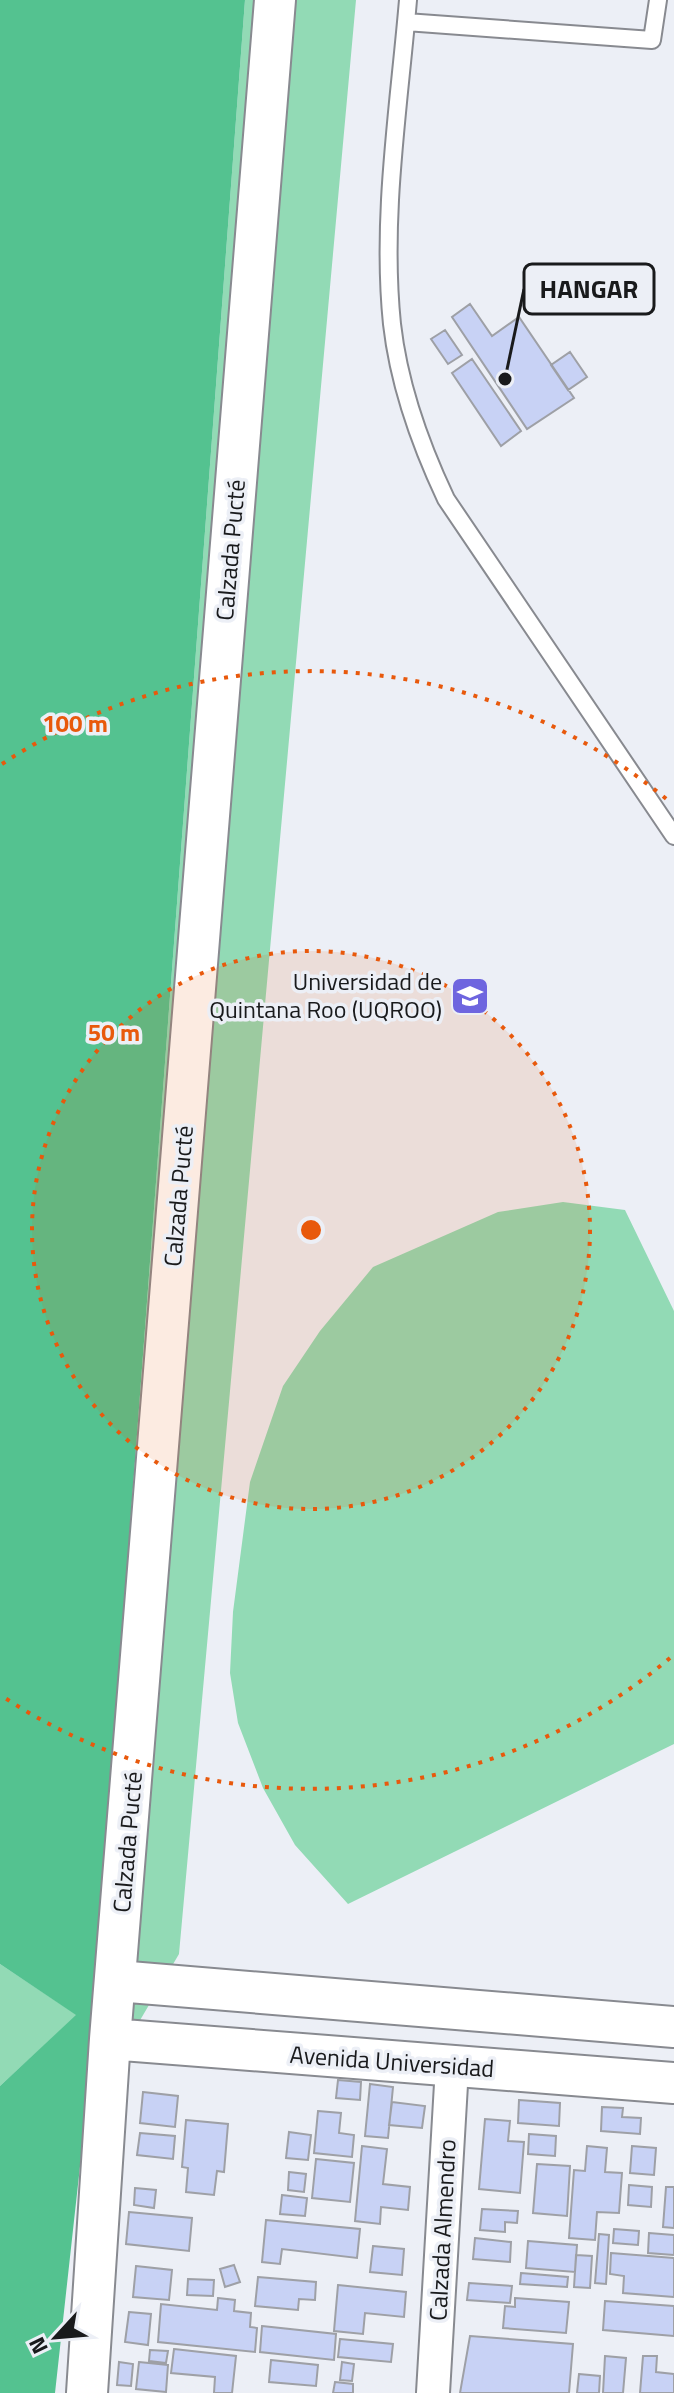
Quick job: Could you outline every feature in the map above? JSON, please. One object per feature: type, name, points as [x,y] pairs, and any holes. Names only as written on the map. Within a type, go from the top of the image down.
[{"type":"street","name":"Calzada Pucté","points":[[87,2393],[110,2039],[275,0]]},
{"type":"street","points":[[117,1981],[674,2027]]},
{"type":"street","name":"Avenida Universidad","points":[[110,2039],[674,2083]]},
{"type":"street","name":"Calzada Almendro","points":[[433,2393],[452,2067]]},
{"type":"lane","points":[[408,0],[388,253],[392,326],[406,397],[422,449],[446,499],[674,836]]},
{"type":"lane","points":[[406,22],[652,40],[658,0]]},
{"type":"green space","points":[[0,0],[245,0],[86,2112],[55,2393],[0,2393],[0,2086],[76,2015],[0,1964]]},
{"type":"green space","points":[[245,0],[356,0],[179,1954],[86,2112]]},
{"type":"green space","points":[[563,1202],[625,1210],[674,1311],[674,1744],[348,1904],[295,1845],[263,1788],[238,1723],[230,1673],[233,1612],[250,1482],[283,1386],[320,1331],[373,1267],[498,1212]]},
{"type":"green space","points":[[0,1964],[77,2015],[0,2086]]},
{"type":"building","points":[[470,304],[492,336],[519,317],[574,398],[527,429],[452,317]]},
{"type":"building","points":[[445,330],[462,355],[448,364],[431,339]]},
{"type":"building","points":[[570,352],[587,377],[568,390],[551,365]]},
{"type":"building","points":[[472,359],[521,431],[501,446],[452,373]]},
{"type":"building","points":[[338,2080],[361,2082],[360,2100],[336,2098]]},
{"type":"building","points":[[370,2084],[393,2087],[388,2138],[365,2136]]},
{"type":"building","points":[[143,2092],[178,2096],[175,2127],[140,2123]]},
{"type":"building","points":[[519,2100],[560,2103],[559,2126],[518,2123]]},
{"type":"building","points":[[392,2102],[425,2106],[422,2128],[389,2125]]},
{"type":"building","points":[[602,2107],[623,2108],[622,2117],[641,2118],[640,2134],[601,2131]]},
{"type":"building","points":[[318,2111],[341,2113],[339,2133],[354,2135],[352,2157],[314,2153]]},
{"type":"building","points":[[485,2119],[510,2121],[508,2141],[524,2142],[520,2193],[479,2189]]},
{"type":"building","points":[[186,2120],[228,2124],[224,2172],[217,2171],[214,2195],[186,2192],[188,2168],[182,2167]]},
{"type":"building","points":[[289,2132],[311,2135],[308,2160],[286,2158]]},
{"type":"building","points":[[140,2133],[175,2136],[173,2159],[137,2155]]},
{"type":"building","points":[[529,2134],[556,2136],[555,2156],[528,2154]]},
{"type":"building","points":[[362,2146],[387,2149],[383,2184],[410,2187],[408,2210],[381,2207],[380,2224],[355,2221]]},
{"type":"building","points":[[587,2146],[607,2148],[605,2172],[622,2173],[619,2213],[597,2212],[595,2240],[569,2238],[574,2170],[585,2171]]},
{"type":"building","points":[[632,2146],[656,2148],[654,2175],[630,2173]]},
{"type":"building","points":[[316,2159],[354,2163],[350,2202],[312,2198]]},
{"type":"building","points":[[537,2164],[570,2166],[567,2216],[533,2213]]},
{"type":"building","points":[[289,2172],[306,2174],[304,2192],[288,2190]]},
{"type":"building","points":[[629,2185],[652,2187],[651,2207],[628,2205]]},
{"type":"building","points":[[666,2187],[674,2187],[674,2228],[663,2227]]},
{"type":"building","points":[[135,2188],[156,2190],[154,2208],[134,2205]]},
{"type":"building","points":[[282,2195],[307,2198],[305,2216],[280,2214]]},
{"type":"building","points":[[482,2209],[518,2211],[517,2223],[505,2222],[505,2232],[480,2230]]},
{"type":"building","points":[[129,2212],[192,2218],[189,2251],[126,2244]]},
{"type":"building","points":[[266,2220],[360,2229],[357,2258],[282,2249],[280,2264],[262,2262]]},
{"type":"building","points":[[614,2229],[639,2231],[638,2245],[613,2243]]},
{"type":"building","points":[[649,2233],[674,2235],[674,2255],[648,2253]]},
{"type":"building","points":[[599,2234],[609,2235],[606,2284],[595,2283]]},
{"type":"building","points":[[475,2238],[511,2242],[510,2262],[473,2259]]},
{"type":"building","points":[[528,2241],[577,2245],[575,2272],[526,2268]]},
{"type":"building","points":[[373,2246],[404,2249],[402,2275],[370,2272]]},
{"type":"building","points":[[611,2253],[674,2258],[674,2297],[623,2293],[624,2276],[610,2274]]},
{"type":"building","points":[[576,2255],[592,2256],[590,2288],[574,2287]]},
{"type":"building","points":[[234,2265],[240,2282],[225,2287],[220,2269]]},
{"type":"building","points":[[136,2266],[172,2270],[169,2300],[133,2297]]},
{"type":"building","points":[[521,2273],[568,2277],[567,2287],[520,2284]]},
{"type":"building","points":[[258,2277],[316,2282],[315,2300],[299,2299],[298,2310],[255,2306]]},
{"type":"building","points":[[188,2279],[214,2280],[213,2296],[187,2295]]},
{"type":"building","points":[[469,2283],[512,2286],[510,2303],[467,2300]]},
{"type":"building","points":[[338,2285],[406,2292],[404,2317],[365,2313],[363,2334],[334,2331]]},
{"type":"building","points":[[218,2298],[235,2300],[234,2311],[251,2313],[250,2327],[257,2328],[255,2352],[158,2342],[161,2304],[217,2310]]},
{"type":"building","points":[[515,2298],[569,2302],[566,2333],[503,2328],[505,2306],[515,2307]]},
{"type":"building","points":[[605,2301],[674,2306],[674,2336],[603,2330]]},
{"type":"building","points":[[129,2312],[151,2314],[148,2345],[125,2342]]},
{"type":"building","points":[[262,2326],[336,2334],[334,2360],[260,2352]]},
{"type":"building","points":[[470,2336],[573,2344],[569,2393],[460,2393]]},
{"type":"building","points":[[340,2339],[393,2344],[391,2362],[338,2357]]},
{"type":"building","points":[[174,2349],[236,2356],[232,2393],[214,2393],[215,2377],[171,2373]]},
{"type":"building","points":[[150,2350],[168,2351],[166,2363],[149,2361]]},
{"type":"building","points":[[605,2356],[626,2358],[623,2393],[603,2393]]},
{"type":"building","points":[[643,2356],[657,2356],[656,2372],[674,2374],[674,2393],[640,2393]]},
{"type":"building","points":[[271,2360],[318,2365],[316,2386],[269,2382]]},
{"type":"building","points":[[119,2362],[133,2364],[131,2386],[117,2385]]},
{"type":"building","points":[[139,2362],[168,2365],[166,2392],[136,2389]]},
{"type":"building","points":[[342,2362],[354,2364],[352,2381],[340,2380]]},
{"type":"building","points":[[579,2374],[600,2376],[599,2393],[577,2393]]},
{"type":"building","points":[[335,2382],[353,2384],[353,2393],[333,2393]]},
{"type":"place","name":"HANGAR","points":[[505,379]]},
{"type":"place","name":"Universidad de Quintana Roo (UQROO)","points":[[470,996]]}]
